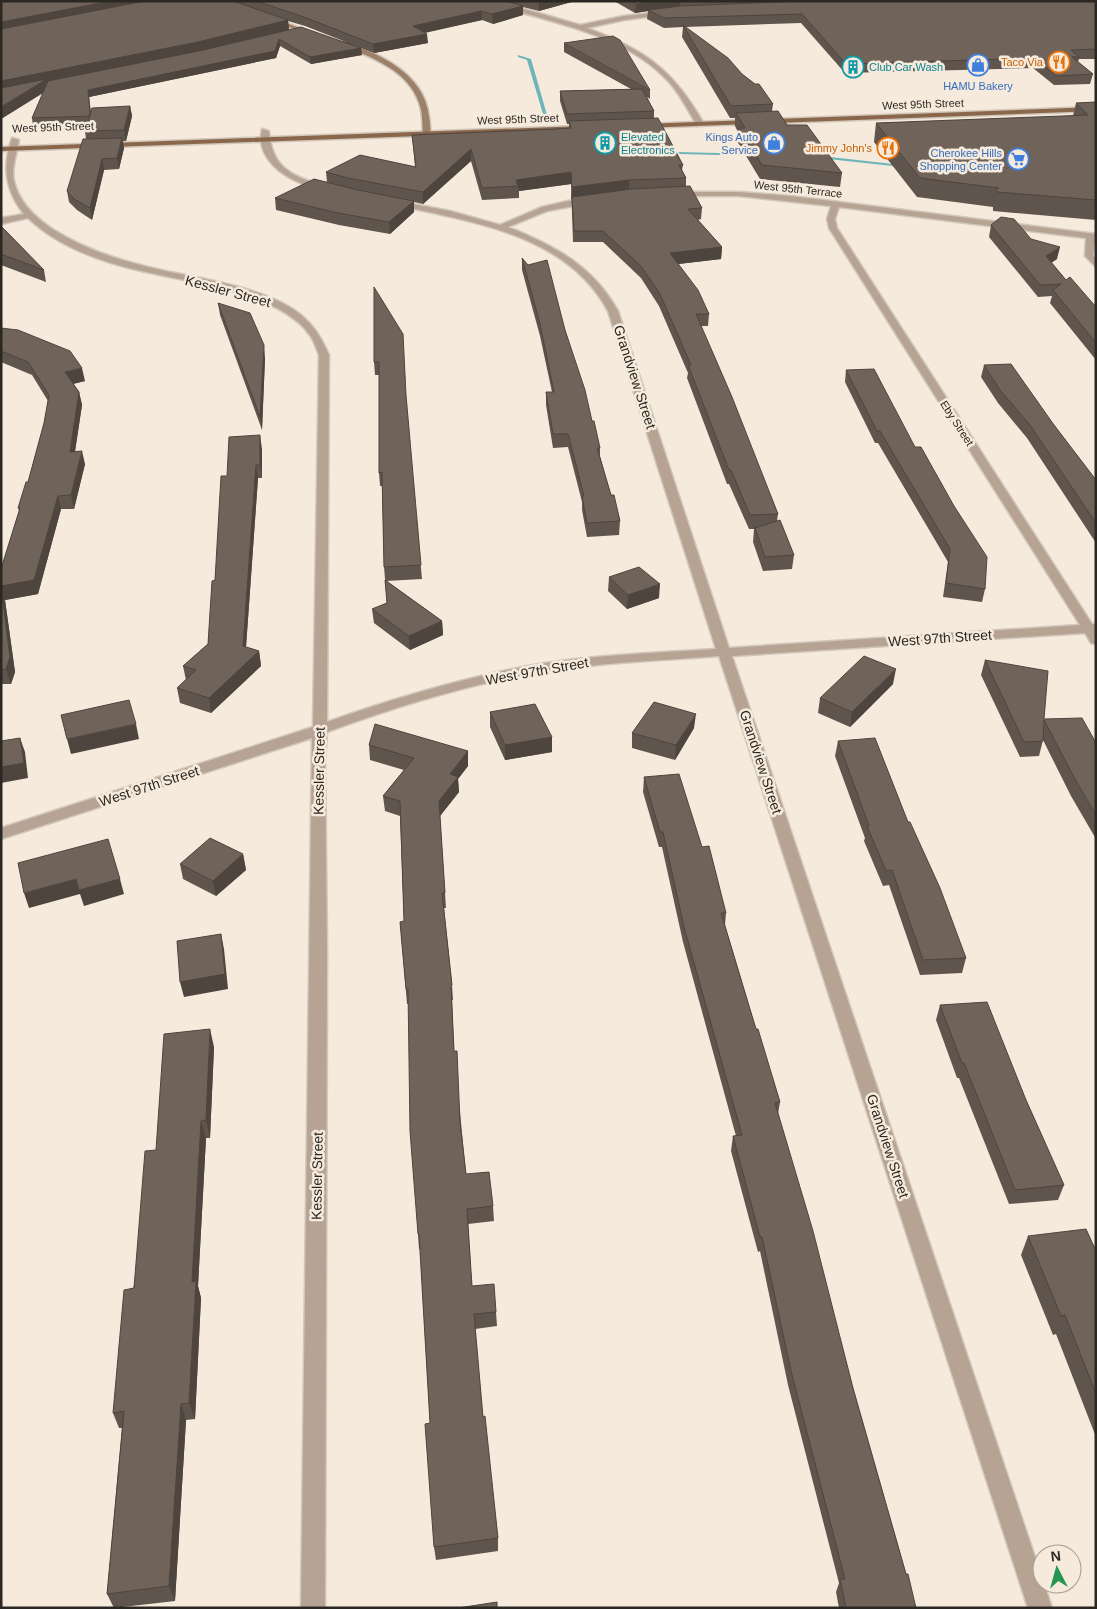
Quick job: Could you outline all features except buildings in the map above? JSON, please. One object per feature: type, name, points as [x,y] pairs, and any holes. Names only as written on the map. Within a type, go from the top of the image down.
[{"type":"main road","name":"West 95th Street","points":[[632,126],[1096,109]]},
{"type":"main road","points":[[686,115],[704,115]]},
{"type":"main road","name":"West 95th Street","points":[[494,122],[514,122]]},
{"type":"main road","name":"West 95th Street","points":[[264,136],[465,124]]},
{"type":"main road","name":"West 95th Street","points":[[8,145],[264,136],[427,134],[593,128]]},
{"type":"street","points":[[489,1],[602,37],[647,60],[664,73],[678,88],[700,124]]},
{"type":"street","points":[[577,28],[624,18],[671,12]]},
{"type":"street","points":[[260,16],[322,37]]},
{"type":"street","points":[[285,35],[304,30]]},
{"type":"street","points":[[331,40],[378,58],[404,76],[418,92],[423,103],[427,134]]},
{"type":"street","points":[[264,136],[268,157],[283,172],[309,184],[343,193]]},
{"type":"street","name":"Kessler Street","points":[[8,145],[9,178],[13,194],[29,215],[40,225],[69,243],[96,255],[160,274],[240,291],[277,304],[305,321],[318,337],[324,355],[320,730],[318,761],[319,953],[313,1608]]},
{"type":"street","name":"West 95th Terrace","points":[[662,194],[738,194],[836,204],[1094,237]]},
{"type":"street","points":[[500,228],[526,216],[561,205],[602,198]]},
{"type":"street","name":"Grandview Street","points":[[380,200],[444,212],[516,233],[558,254],[583,272],[600,290],[613,311],[1040,1608]]},
{"type":"street","name":"Eby Street","points":[[836,204],[831,219],[833,228],[1093,632]]},
{"type":"street","points":[[1,221],[29,215]]},
{"type":"street","points":[[1094,237],[1089,256],[1096,264]]},
{"type":"street","name":"West 97th Street","points":[[1,834],[320,730],[354,717],[473,682],[530,670],[602,660],[1093,632]]},
{"type":"waterway","points":[[519,56],[529,59],[545,114]]},
{"type":"waterway","points":[[680,153],[758,155]]},
{"type":"waterway","points":[[821,157],[902,166]]},
{"type":"place","name":"Taco Via","points":[[1059,62]]},
{"type":"place","name":"HAMU Bakery","points":[[978,65]]},
{"type":"place","name":"Club Car Wash","points":[[853,67]]},
{"type":"place","name":"Elevated Electronics","points":[[605,143]]},
{"type":"place","name":"Kings Auto Service","points":[[774,143]]},
{"type":"place","name":"Jimmy John's","points":[[888,148]]},
{"type":"place","name":"Cherokee Hills Shopping Center","points":[[1018,159]]}]
